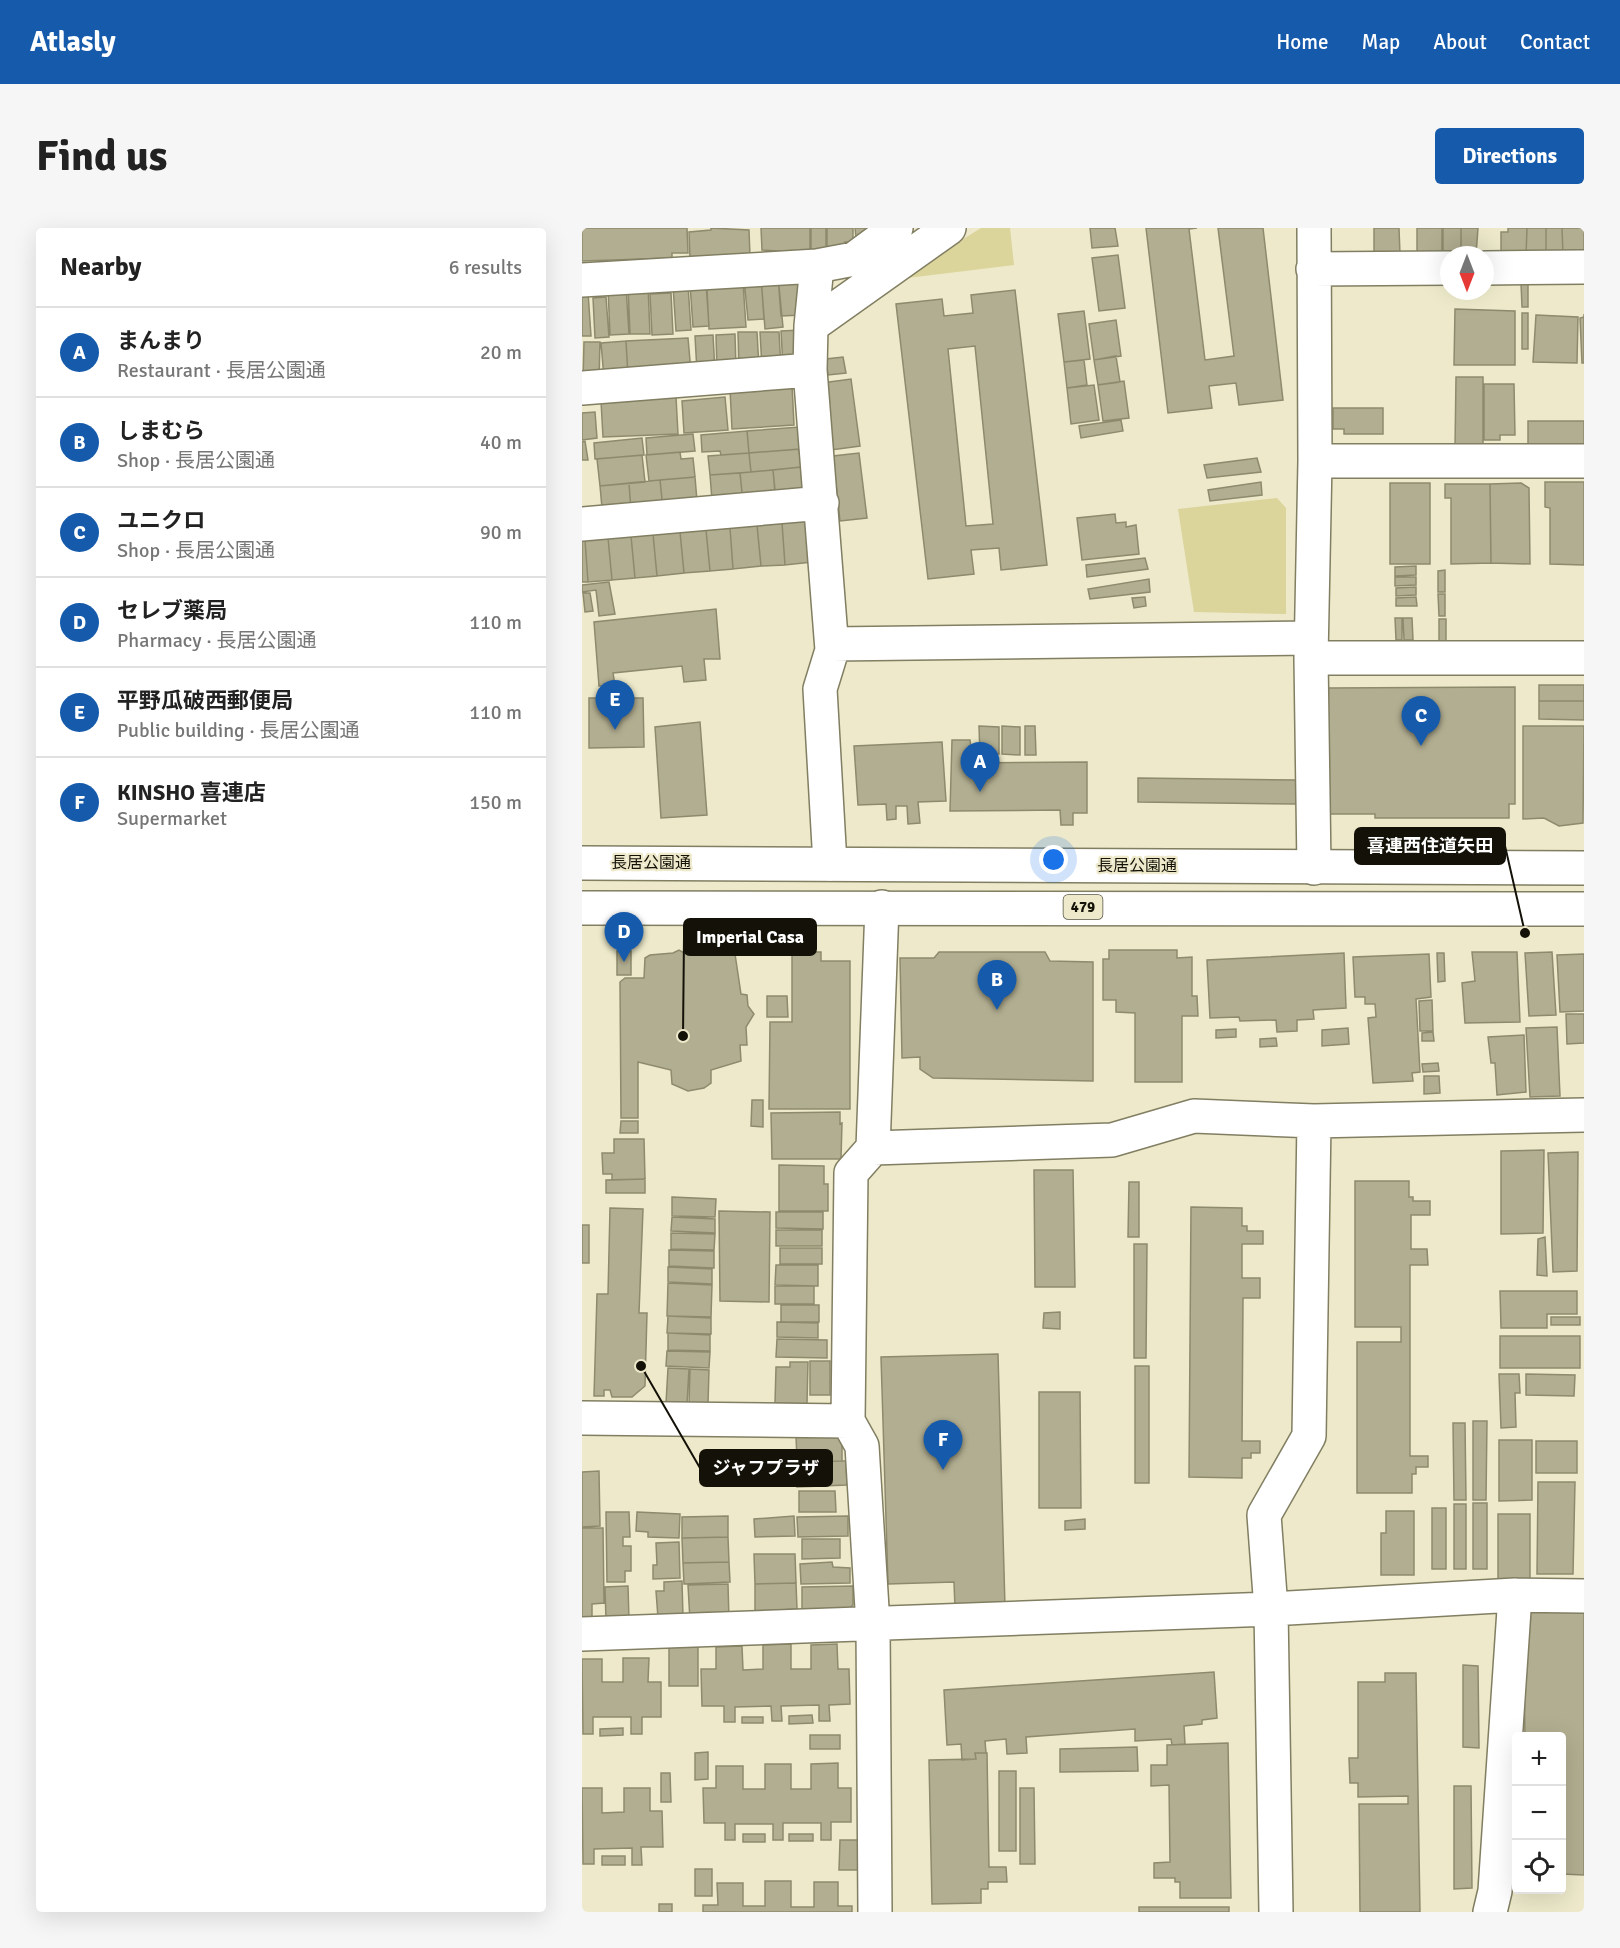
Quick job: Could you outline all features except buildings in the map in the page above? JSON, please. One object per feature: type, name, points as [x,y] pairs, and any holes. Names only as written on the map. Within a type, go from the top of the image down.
[{"type":"main road","points":[[582,280],[817,266],[854,259],[896,228]]},
{"type":"main road","points":[[811,326],[949,228]]},
{"type":"main road","points":[[1314,228],[1315,461],[1311,648],[1314,867]]},
{"type":"main road","points":[[817,266],[811,326],[810,370],[832,644],[820,689],[830,864]]},
{"type":"main road","points":[[1494,268],[1584,267]]},
{"type":"main road","points":[[1313,269],[1440,268]]},
{"type":"main road","points":[[582,388],[810,370]]},
{"type":"main road","points":[[1315,461],[1584,461]]},
{"type":"main road","points":[[582,524],[822,503]]},
{"type":"main road","points":[[832,644],[1311,648],[1584,658]]},
{"type":"main road","name":"長居公園通","points":[[582,863],[1584,868]]},
{"type":"main road","points":[[875,1912],[873,1625],[862,1446],[848,1421],[851,1173],[873,1148],[882,907]]},
{"type":"main road","name":"479","points":[[582,908],[1584,909]]},
{"type":"main road","points":[[873,1148],[1112,1140],[1194,1116],[1314,1121],[1584,1115]]},
{"type":"main road","points":[[1276,1912],[1270,1609],[1264,1515],[1309,1436],[1314,1121]]},
{"type":"main road","points":[[582,1418],[848,1421]]},
{"type":"main road","points":[[1490,1912],[1495,1891],[1515,1594]]},
{"type":"main road","points":[[582,1634],[1270,1609],[1515,1594],[1584,1596]]},
{"type":"shaded area","points":[[981,228],[1010,228],[1014,265],[899,279]]},
{"type":"shaded area","points":[[1277,498],[1286,508],[1286,614],[1194,612],[1178,509]]},
{"type":"place","name":"平野瓜破西郵便局","points":[[615,730]]},
{"type":"place","name":"ユニクロ","points":[[1421,746]]},
{"type":"place","name":"まんまり","points":[[980,792]]},
{"type":"place","name":"喜連西住道矢田","points":[[1525,933]]},
{"type":"place","name":"セレブ薬局","points":[[624,962]]},
{"type":"place","name":"しまむら","points":[[997,1010]]},
{"type":"place","name":"Imperial Casa","points":[[683,1036]]},
{"type":"place","name":"ジャフプラザ","points":[[641,1366]]},
{"type":"place","name":"KINSHO 喜連店","points":[[943,1470]]}]
